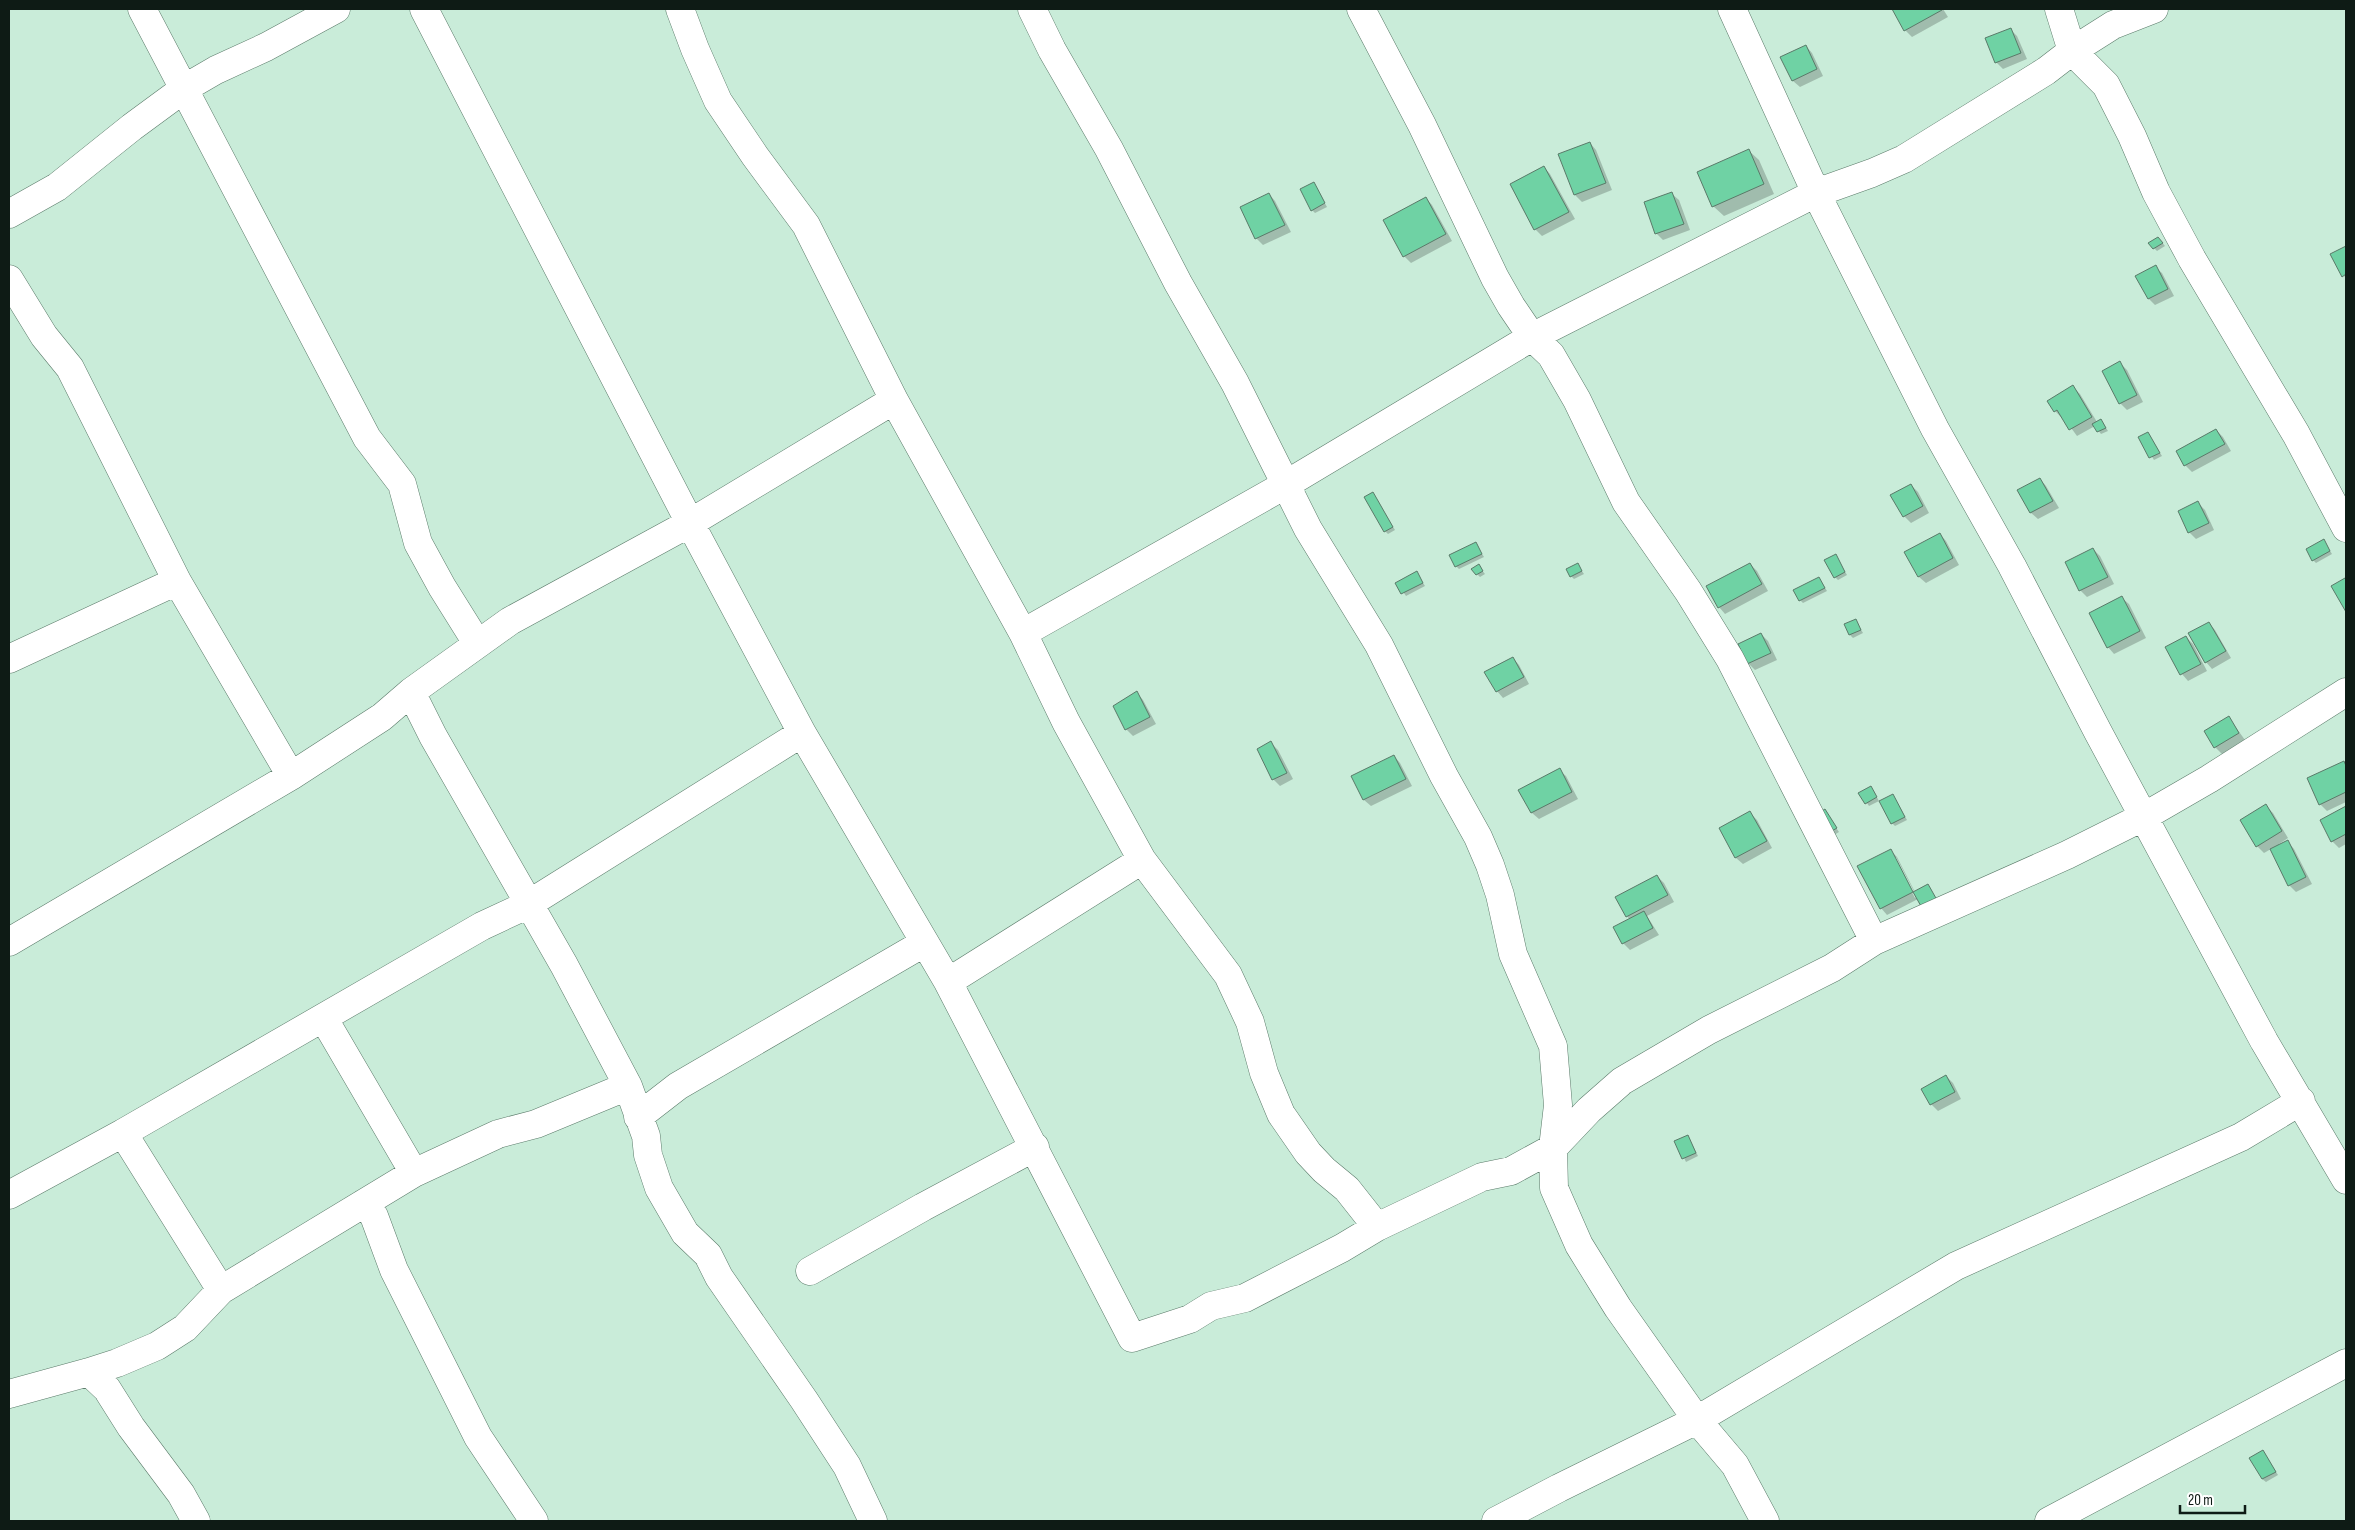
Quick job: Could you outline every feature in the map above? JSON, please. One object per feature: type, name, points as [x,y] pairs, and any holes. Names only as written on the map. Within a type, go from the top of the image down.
[{"type":"street","points":[[142,9],[367,438],[402,484],[418,543],[442,587],[477,643]]},
{"type":"street","points":[[9,214],[57,188],[132,127],[185,88],[216,70],[266,48],[336,9]]},
{"type":"street","points":[[424,9],[690,523],[802,733],[948,982],[1132,1338],[1190,1319],[1211,1306],[1245,1298],[1342,1248],[1377,1226],[1482,1177],[1511,1171],[1553,1148],[1589,1110],[1622,1081],[1709,1030],[1832,968],[1874,941],[2066,855],[2145,816],[2209,779],[2346,692]]},
{"type":"street","points":[[680,9],[695,49],[718,100],[755,156],[806,225],[894,400],[1023,633],[1066,722],[1142,860],[1228,975],[1250,1022],[1264,1074],[1281,1114],[1308,1152],[1324,1170],[1347,1189],[1377,1226]]},
{"type":"street","points":[[1032,9],[1052,50],[1109,149],[1178,283],[1235,383],[1308,529],[1379,645],[1490,865],[1500,895],[1512,954],[1553,1046],[1558,1104],[1553,1148],[1554,1188],[1579,1245],[1618,1308],[1697,1420],[1735,1465],[1766,1521]]},
{"type":"street","points":[[1361,9],[1422,125],[1495,278],[1511,306],[1532,336],[1551,355],[1573,392],[1626,502],[1688,591],[1730,659],[1874,941]]},
{"type":"street","points":[[1732,9],[1816,193],[1931,420],[2012,566],[2098,732],[2145,816],[2264,1041],[2301,1100],[2346,1180]]},
{"type":"street","points":[[2059,9],[2072,51],[2106,85],[2132,136],[2156,192],[2192,259],[2296,434],[2346,528]]},
{"type":"street","points":[[1023,633],[1285,484],[1532,336],[1816,193],[1872,173],[1904,159],[2046,71],[2072,51],[2113,25],[2154,9]]},
{"type":"street","points":[[9,280],[44,336],[70,368],[177,580],[291,776]]},
{"type":"street","points":[[9,942],[291,776],[382,716],[477,643],[510,621],[690,523],[894,400]]},
{"type":"street","points":[[9,659],[177,580]]},
{"type":"street","points":[[411,692],[437,745],[527,905],[564,965],[628,1086],[646,1136],[648,1155],[656,1180],[667,1203],[685,1233],[708,1255],[720,1277],[804,1400],[846,1466],[873,1521]]},
{"type":"street","points":[[9,1195],[324,1019],[482,926],[527,905],[802,733]]},
{"type":"street","points":[[948,982],[1142,860]]},
{"type":"street","points":[[638,1117],[678,1086],[924,943]]},
{"type":"street","points":[[324,1019],[414,1173]]},
{"type":"street","points":[[9,1394],[117,1363],[157,1346],[185,1328],[221,1290],[414,1173],[498,1134],[536,1124],[628,1086]]},
{"type":"street","points":[[1496,1521],[1697,1420],[1956,1266],[2241,1137],[2301,1100]]},
{"type":"street","points":[[123,1133],[221,1290]]},
{"type":"street","points":[[810,1271],[923,1207],[1035,1148]]},
{"type":"street","points":[[364,1203],[374,1216],[394,1270],[478,1436],[534,1521]]},
{"type":"street","points":[[2049,1521],[2346,1363]]},
{"type":"street","points":[[89,1372],[107,1388],[130,1427],[180,1494],[196,1521]]},
{"type":"building","points":[[1892,9],[1941,9],[1942,10],[1904,31]]},
{"type":"building","points":[[2011,28],[2021,53],[1995,63],[1985,38]]},
{"type":"building","points":[[1806,45],[1817,69],[1792,81],[1780,57]]},
{"type":"building","points":[[1590,142],[1606,183],[1574,195],[1558,154]]},
{"type":"building","points":[[1749,149],[1764,184],[1712,207],[1697,172]]},
{"type":"building","points":[[1544,166],[1569,212],[1534,230],[1510,184]]},
{"type":"building","points":[[1314,182],[1325,203],[1311,211],[1300,189]]},
{"type":"building","points":[[1672,192],[1684,224],[1655,234],[1644,202]]},
{"type":"building","points":[[1269,193],[1285,225],[1255,239],[1240,207]]},
{"type":"building","points":[[1426,197],[1446,234],[1403,257],[1383,220]]},
{"type":"building","points":[[2158,237],[2163,243],[2153,249],[2148,243]]},
{"type":"building","points":[[2346,246],[2346,274],[2342,277],[2330,254]]},
{"type":"building","points":[[2156,265],[2168,289],[2148,299],[2135,276]]},
{"type":"building","points":[[2120,361],[2137,395],[2119,404],[2102,371]]},
{"type":"building","points":[[2073,385],[2092,417],[2069,430],[2057,410],[2054,412],[2047,401]]},
{"type":"building","points":[[2101,419],[2106,428],[2097,432],[2092,424]]},
{"type":"building","points":[[2216,429],[2225,444],[2184,466],[2176,451]]},
{"type":"building","points":[[2148,432],[2160,453],[2149,458],[2138,437]]},
{"type":"building","points":[[2040,478],[2053,501],[2030,513],[2017,490]]},
{"type":"building","points":[[1911,484],[1923,506],[1903,517],[1890,495]]},
{"type":"building","points":[[1373,492],[1393,527],[1384,532],[1364,497]]},
{"type":"building","points":[[2198,501],[2209,523],[2188,533],[2178,511]]},
{"type":"building","points":[[1940,533],[1953,558],[1918,577],[1904,552]]},
{"type":"building","points":[[2324,539],[2330,551],[2312,561],[2306,549]]},
{"type":"building","points":[[1476,542],[1482,554],[1455,567],[1449,555]]},
{"type":"building","points":[[2093,548],[2108,577],[2079,591],[2065,562]]},
{"type":"building","points":[[1836,554],[1845,572],[1834,578],[1824,560]]},
{"type":"building","points":[[1578,563],[1582,571],[1570,577],[1566,569]]},
{"type":"building","points":[[1750,563],[1762,584],[1718,608],[1706,586]]},
{"type":"building","points":[[1479,564],[1483,571],[1476,575],[1471,569]]},
{"type":"building","points":[[1417,571],[1423,583],[1401,594],[1395,583]]},
{"type":"building","points":[[1819,577],[1825,588],[1799,601],[1793,590]]},
{"type":"building","points":[[2345,578],[2346,580],[2346,612],[2331,586]]},
{"type":"building","points":[[2122,596],[2140,631],[2107,648],[2089,613]]},
{"type":"building","points":[[1856,619],[1861,630],[1849,635],[1844,624]]},
{"type":"building","points":[[2209,622],[2226,651],[2205,663],[2188,633]]},
{"type":"building","points":[[1761,633],[1771,653],[1747,664],[1738,644]]},
{"type":"building","points":[[2186,636],[2201,664],[2180,675],[2165,647]]},
{"type":"building","points":[[1513,657],[1524,677],[1496,692],[1484,672]]},
{"type":"building","points":[[1137,691],[1150,717],[1125,730],[1113,706]]},
{"type":"building","points":[[2229,716],[2239,733],[2214,748],[2204,731]]},
{"type":"building","points":[[1271,741],[1287,773],[1272,780],[1257,749]]},
{"type":"building","points":[[1394,755],[1406,779],[1363,800],[1351,776]]},
{"type":"building","points":[[2344,761],[2346,766],[2346,792],[2319,805],[2307,778]]},
{"type":"building","points":[[1560,768],[1572,792],[1531,813],[1518,790]]},
{"type":"building","points":[[1871,786],[1877,797],[1865,804],[1858,793]]},
{"type":"building","points":[[1893,794],[1905,817],[1891,824],[1879,801]]},
{"type":"building","points":[[2266,804],[2282,831],[2256,847],[2240,820]]},
{"type":"building","points":[[2346,806],[2346,834],[2331,842],[2320,820]]},
{"type":"building","points":[[1825,809],[1837,828],[1825,835],[1814,816]]},
{"type":"building","points":[[1750,811],[1767,841],[1735,858],[1719,828]]},
{"type":"building","points":[[2288,840],[2306,877],[2288,886],[2270,849]]},
{"type":"building","points":[[1891,849],[1913,892],[1880,909],[1857,866]]},
{"type":"building","points":[[1657,875],[1668,895],[1626,917],[1615,897]]},
{"type":"building","points":[[1928,884],[1937,900],[1922,908],[1913,892]]},
{"type":"building","points":[[1644,911],[1653,928],[1622,944],[1613,927]]},
{"type":"building","points":[[1946,1075],[1955,1092],[1930,1105],[1921,1089]]},
{"type":"building","points":[[1688,1135],[1696,1153],[1682,1159],[1674,1141]]},
{"type":"building","points":[[2263,1450],[2276,1472],[2262,1479],[2249,1458]]}]
